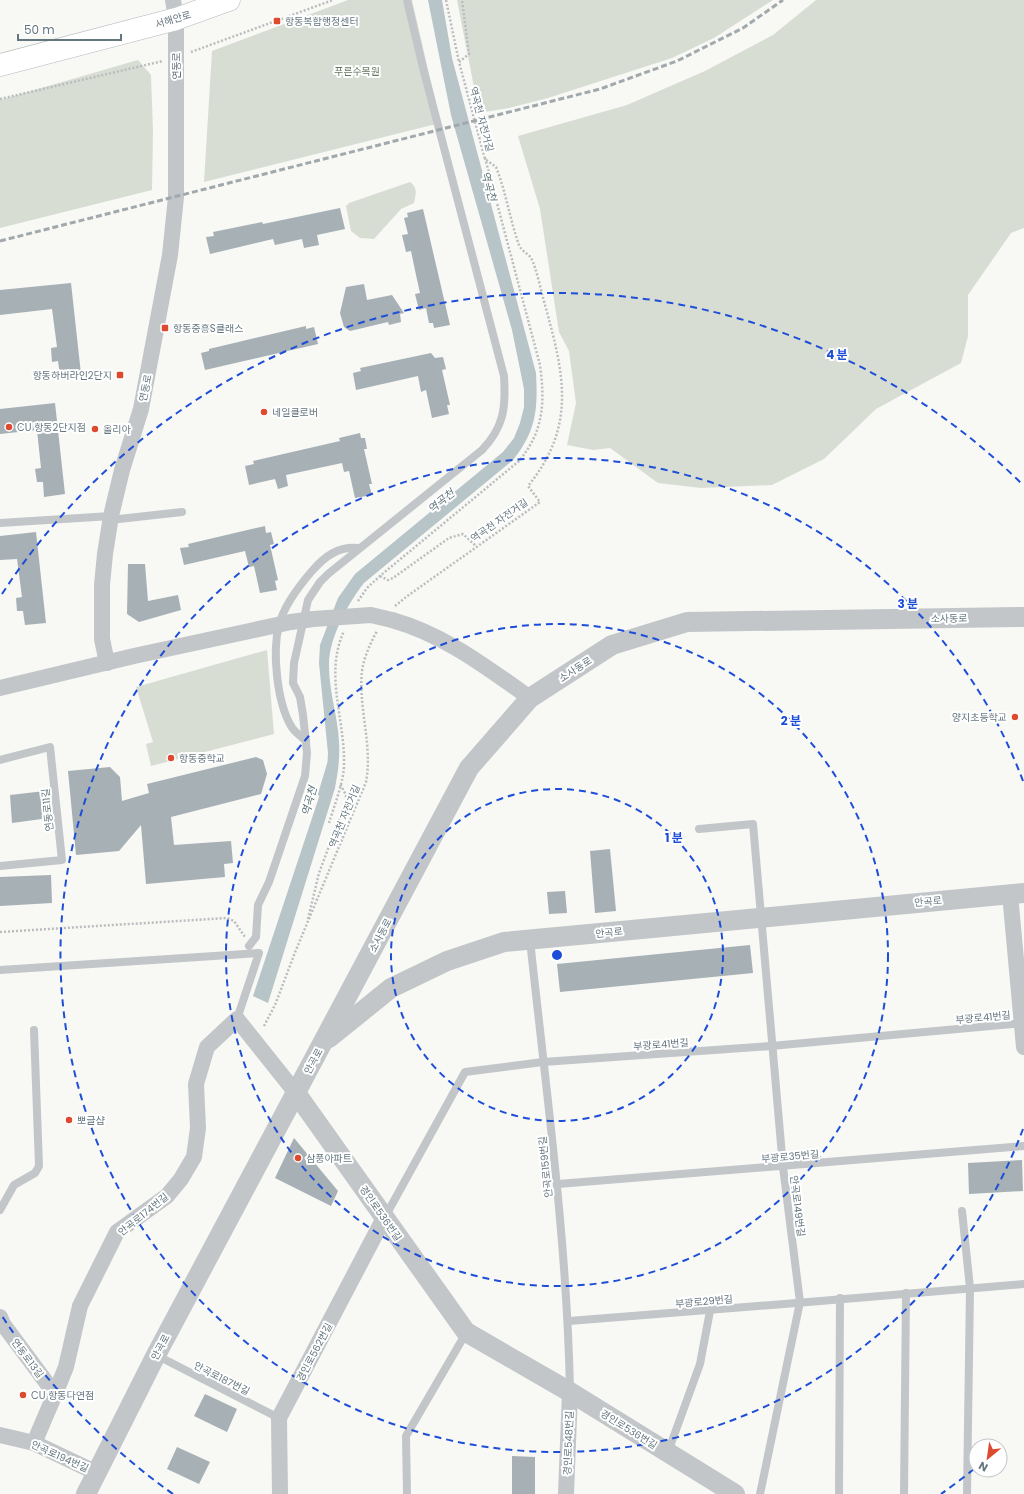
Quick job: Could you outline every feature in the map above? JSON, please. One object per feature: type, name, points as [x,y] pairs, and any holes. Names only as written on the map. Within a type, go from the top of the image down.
[{"type":"main road","name":"서해안로","points":[[0,65],[175,9],[229,0]]},
{"type":"street","name":"연동로","points":[[106,663],[102,639],[102,585],[111,518],[141,409],[160,316],[170,255],[176,197],[175,9]]},
{"type":"street","points":[[0,688],[285,623],[313,619],[371,615],[388,618],[412,626],[441,639],[471,656],[530,698]]},
{"type":"street","name":"소사동로","points":[[322,1044],[469,768],[530,698],[612,645],[687,622],[1024,617]]},
{"type":"street","points":[[1017,893],[1024,1047]]},
{"type":"street","name":"안곡로","points":[[86,1494],[156,1355],[322,1044],[392,988],[447,961],[504,942],[1017,893]]},
{"type":"street","points":[[237,1019],[296,1093]]},
{"type":"street","name":"안곡로174번길","points":[[55,1394],[66,1367],[80,1306],[118,1232],[167,1196],[181,1179],[194,1156],[198,1128],[196,1084],[207,1047],[237,1019]]},
{"type":"street","name":"경인로536번길","points":[[296,1093],[466,1332],[570,1392],[735,1494]]},
{"type":"street","name":"경인로562번길","points":[[280,1494],[279,1418],[384,1218]]},
{"type":"street","name":"연동로13길","points":[[0,1317],[3,1324],[55,1394]]},
{"type":"street","name":"경인로548번길","points":[[566,1494],[570,1392]]},
{"type":"street","points":[[34,1443],[55,1394]]},
{"type":"street","name":"안곡로194번길","points":[[0,1435],[34,1443],[97,1473]]},
{"type":"lane","points":[[249,946],[256,937],[258,905],[269,882],[303,786],[306,765],[306,741],[302,704],[294,683],[293,673],[296,648],[308,600],[320,582],[358,548],[482,450],[496,434],[504,412],[504,376],[425,76],[407,0]]},
{"type":"lane","points":[[0,523],[111,518],[182,512]]},
{"type":"lane","points":[[306,741],[291,727],[283,708],[276,652],[296,590],[323,559],[339,549],[348,547],[358,548]]},
{"type":"lane","name":"연동로11길","points":[[0,760],[50,747],[62,860],[0,866]]},
{"type":"lane","points":[[700,829],[753,824],[760,917]]},
{"type":"lane","name":"안곡로149번길","points":[[760,917],[783,1167],[800,1302],[760,1494]]},
{"type":"lane","name":"안곡로159번길","points":[[530,940],[558,1184],[569,1321],[570,1392]]},
{"type":"lane","points":[[0,970],[259,953],[237,1019]]},
{"type":"lane","name":"부광로41번길","points":[[384,1218],[465,1072],[543,1062],[771,1046],[1023,1023]]},
{"type":"lane","points":[[0,1210],[14,1185],[35,1173],[39,1166],[34,1030]]},
{"type":"lane","name":"부광로35번길","points":[[558,1184],[783,1167],[1024,1146]]},
{"type":"lane","points":[[962,1211],[970,1288],[967,1494]]},
{"type":"lane","name":"부광로29번길","points":[[569,1321],[710,1311],[840,1298],[1024,1284]]},
{"type":"lane","points":[[904,1494],[906,1293]]},
{"type":"lane","points":[[839,1494],[840,1298]]},
{"type":"lane","name":"경인로536번길","points":[[668,1453],[700,1364],[710,1311]]},
{"type":"lane","points":[[407,1494],[406,1436],[466,1332]]},
{"type":"lane","name":"안곡로187번길","points":[[156,1355],[279,1418]]},
{"type":"path","points":[[356,605],[367,588],[380,576],[518,461],[534,440],[541,417],[542,384],[540,365],[458,62],[446,0]]},
{"type":"path","points":[[458,62],[469,54],[462,0]]},
{"type":"path","name":"역곡천 자전거길","points":[[264,1026],[275,1006],[366,782],[368,762],[362,672],[370,644],[388,618],[406,597],[540,502],[528,486],[540,472],[555,444],[561,421],[562,375],[555,341],[532,259],[520,247],[496,166],[485,159]]},
{"type":"path","points":[[380,576],[388,580],[393,578],[449,538],[457,535],[463,534],[476,546]]},
{"type":"path","points":[[329,823],[343,775],[344,755],[334,666],[339,643],[344,630]]},
{"type":"path","points":[[307,926],[319,873],[346,801],[346,795],[340,784]]},
{"type":"path","points":[[0,932],[227,918],[234,921],[240,928],[249,946]]},
{"type":"green space","name":"푸른수목원","points":[[348,0],[412,0],[441,126],[432,125],[204,182],[212,51]]},
{"type":"green space","points":[[457,0],[773,0],[714,38],[672,58],[548,98],[509,108],[479,113]]},
{"type":"green space","points":[[816,0],[1024,0],[1024,228],[1011,233],[968,295],[968,336],[961,363],[876,409],[824,459],[772,485],[701,488],[658,483],[610,448],[593,450],[567,445],[576,403],[569,351],[559,332],[540,209],[518,136],[627,105],[705,71],[773,35]]},
{"type":"green space","points":[[138,60],[151,75],[153,131],[152,190],[0,228],[0,100]]},
{"type":"green space","points":[[410,182],[413,184],[416,194],[414,203],[401,209],[374,239],[360,238],[351,231],[346,206],[349,203]]},
{"type":"green space","points":[[267,650],[274,734],[151,766],[146,744],[153,742],[136,687]]},
{"type":"shaded area","points":[[428,0],[442,0],[452,58],[536,373],[536,409],[534,420],[527,439],[513,460],[364,583],[340,622],[332,645],[329,666],[330,685],[339,742],[335,788],[268,1003],[253,996],[327,773],[328,753],[319,663],[320,645],[338,598],[355,574],[503,452],[514,438],[524,407],[524,389],[512,330],[451,115]]},
{"type":"building","points":[[340,208],[345,229],[317,235],[319,245],[304,248],[302,239],[275,245],[273,239],[210,254],[206,237],[214,236],[213,232],[262,222],[263,224]]},
{"type":"building","points":[[423,209],[450,325],[434,328],[433,323],[429,323],[426,308],[419,310],[415,294],[420,293],[411,251],[406,252],[402,235],[408,234],[404,218],[408,217],[407,213]]},
{"type":"building","points":[[71,283],[81,374],[60,376],[58,361],[52,362],[51,348],[57,347],[52,309],[0,315],[0,290]]},
{"type":"building","points":[[364,284],[367,300],[392,295],[404,313],[400,314],[401,322],[389,325],[388,322],[350,331],[344,327],[340,313],[346,287]]},
{"type":"building","points":[[306,326],[306,329],[314,327],[318,344],[205,370],[201,353],[209,351],[209,349]]},
{"type":"building","points":[[431,353],[435,358],[443,357],[446,369],[442,370],[450,405],[447,405],[449,414],[432,418],[426,390],[421,392],[418,376],[356,390],[353,373],[361,371],[360,368]]},
{"type":"building","points":[[55,403],[65,494],[44,497],[43,482],[37,482],[35,469],[41,468],[37,430],[0,434],[0,409]]},
{"type":"building","points":[[360,433],[361,438],[365,438],[367,449],[364,449],[372,484],[369,484],[372,495],[355,498],[349,471],[344,472],[342,463],[286,475],[288,486],[278,489],[275,479],[249,485],[245,466],[254,464],[253,461],[340,441],[339,438]]},
{"type":"building","points":[[265,526],[266,533],[271,532],[274,544],[270,545],[278,580],[275,581],[277,590],[260,593],[254,566],[249,567],[245,551],[184,565],[180,548],[189,547],[188,544]]},
{"type":"building","points":[[36,532],[46,623],[25,625],[23,611],[17,611],[16,598],[22,597],[17,559],[0,560],[0,536]]},
{"type":"building","points":[[128,564],[145,564],[148,601],[178,595],[181,610],[139,622],[127,614]]},
{"type":"building","points":[[256,757],[263,760],[267,774],[261,794],[171,817],[174,845],[231,841],[233,863],[224,864],[225,877],[146,884],[141,825],[119,851],[76,855],[68,771],[110,767],[120,777],[122,801],[149,793],[147,784]]},
{"type":"building","points":[[45,791],[49,818],[12,823],[10,795]]},
{"type":"building","points":[[610,849],[616,911],[595,913],[590,851]]},
{"type":"building","points":[[51,875],[52,903],[0,906],[0,877]]},
{"type":"building","points":[[565,891],[567,913],[549,914],[547,892]]},
{"type":"building","points":[[750,945],[753,973],[560,992],[557,964]]},
{"type":"building","name":"삼풍아파트","points":[[294,1138],[338,1191],[331,1206],[275,1178]]},
{"type":"building","points":[[1022,1160],[1023,1191],[969,1194],[968,1163]]},
{"type":"building","points":[[205,1394],[237,1409],[227,1432],[194,1416]]},
{"type":"building","points":[[177,1447],[210,1462],[199,1484],[167,1469]]},
{"type":"building","points":[[512,1456],[535,1457],[535,1494],[512,1494]]},
{"type":"waterway","name":"역곡천","points":[[320,794],[329,764]]},
{"type":"railway","points":[[0,241],[600,89],[677,61],[743,28],[783,0]]},
{"type":"place","name":"항동복합행정센터","points":[[277,21]]},
{"type":"place","name":"항동중흥S클래스","points":[[165,328]]},
{"type":"place","name":"항동하버라인2단지","points":[[120,375]]},
{"type":"place","name":"네일클로버","points":[[264,412]]},
{"type":"place","name":"CU 항동2단지점","points":[[9,427]]},
{"type":"place","name":"올리아","points":[[95,429]]},
{"type":"place","name":"양지초등학교","points":[[1015,717]]},
{"type":"place","name":"항동중학교","points":[[171,758]]},
{"type":"place","name":"뽀글샵","points":[[69,1120]]},
{"type":"place","name":"삼풍아파트","points":[[298,1158]]},
{"type":"place","name":"CU 항동다연점","points":[[23,1395]]}]
